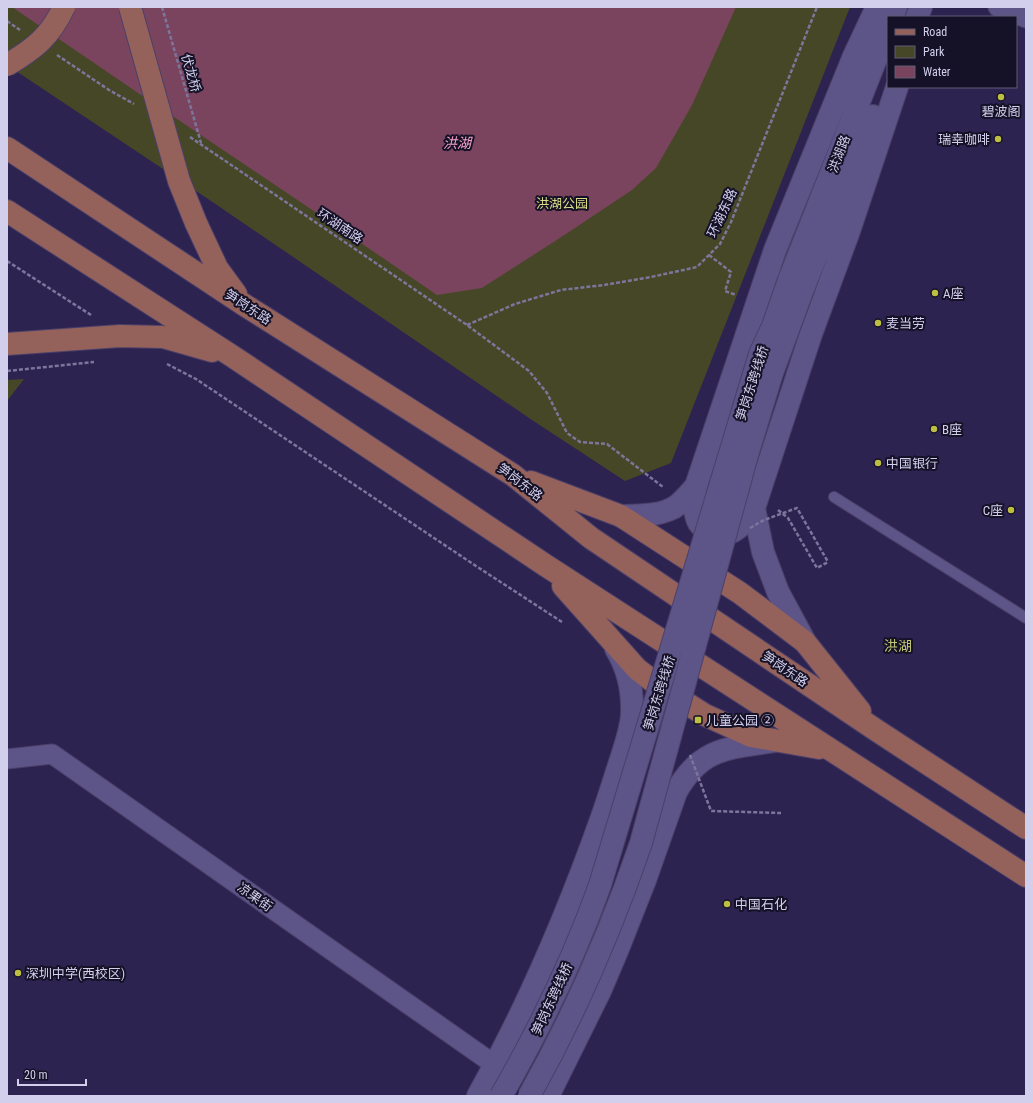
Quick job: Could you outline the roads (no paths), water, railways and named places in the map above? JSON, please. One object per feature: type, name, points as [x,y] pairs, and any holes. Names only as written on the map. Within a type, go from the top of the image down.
[{"type":"main road","points":[[7,65],[29,52],[47,35],[59,18],[64,7]]},
{"type":"main road","points":[[130,7],[179,181],[196,223],[218,268],[246,306]]},
{"type":"main road","name":"笋岗东路","points":[[7,148],[246,306],[513,475],[592,538],[876,730],[1026,828]]},
{"type":"main road","points":[[7,211],[232,356],[545,565],[1026,876]]},
{"type":"main road","points":[[7,344],[120,336],[162,337],[232,356]]},
{"type":"main road","points":[[513,475],[621,516],[740,593],[805,642],[876,730]]},
{"type":"main road","points":[[545,565],[637,669],[659,686],[705,715],[751,736],[830,749]]},
{"type":"street","points":[[751,519],[733,532],[722,535],[709,531],[699,523],[694,503],[696,486],[775,250],[854,56],[877,7]]},
{"type":"street","points":[[918,16],[923,7]]},
{"type":"street","points":[[998,7],[1026,18]]},
{"type":"street","name":"洪湖路","points":[[797,283],[887,31]]},
{"type":"street","name":"洪湖路","points":[[797,283],[887,83]]},
{"type":"street","points":[[805,642],[778,592],[751,519],[811,334],[849,231],[897,88]]},
{"type":"street","name":"笋岗东跨线桥","points":[[501,1096],[539,1028],[578,944],[591,910],[612,850],[760,354],[773,326],[797,283]]},
{"type":"street","name":"笋岗东跨线桥","points":[[529,1096],[585,988],[605,940],[641,843],[747,454],[772,373],[797,283]]},
{"type":"street","points":[[621,516],[639,516],[664,511],[678,505],[696,486]]},
{"type":"street","points":[[478,1096],[495,1066],[527,1002],[578,882],[610,793],[629,734],[632,716],[632,693],[630,678],[622,658],[610,640]]},
{"type":"street","points":[[548,1096],[603,984],[637,900],[673,800],[684,778],[695,766],[714,753],[779,740]]},
{"type":"street","name":"凉果街","points":[[7,759],[52,754],[495,1066]]},
{"type":"lane","points":[[834,497],[1026,618]]},
{"type":"water","name":"洪湖","points":[[12,7],[736,7],[692,105],[656,168],[632,190],[482,288],[437,295]]},
{"type":"place","name":"碧波阁","points":[[1001,97]]},
{"type":"place","name":"瑞幸咖啡","points":[[998,139]]},
{"type":"place","name":"A座","points":[[935,293]]},
{"type":"place","name":"麦当劳","points":[[878,323]]},
{"type":"place","name":"B座","points":[[934,429]]},
{"type":"place","name":"中国银行","points":[[878,463]]},
{"type":"place","name":"C座","points":[[1011,510]]},
{"type":"place","name":"儿童公园 ②","points":[[698,720]]},
{"type":"place","name":"中国石化","points":[[727,904]]},
{"type":"place","name":"深圳中学(西校区)","points":[[18,973]]},
{"type":"district","name":"洪湖","points":[[898,646]]},
{"type":"park label","name":"洪湖公园","points":[[562,203]]}]
